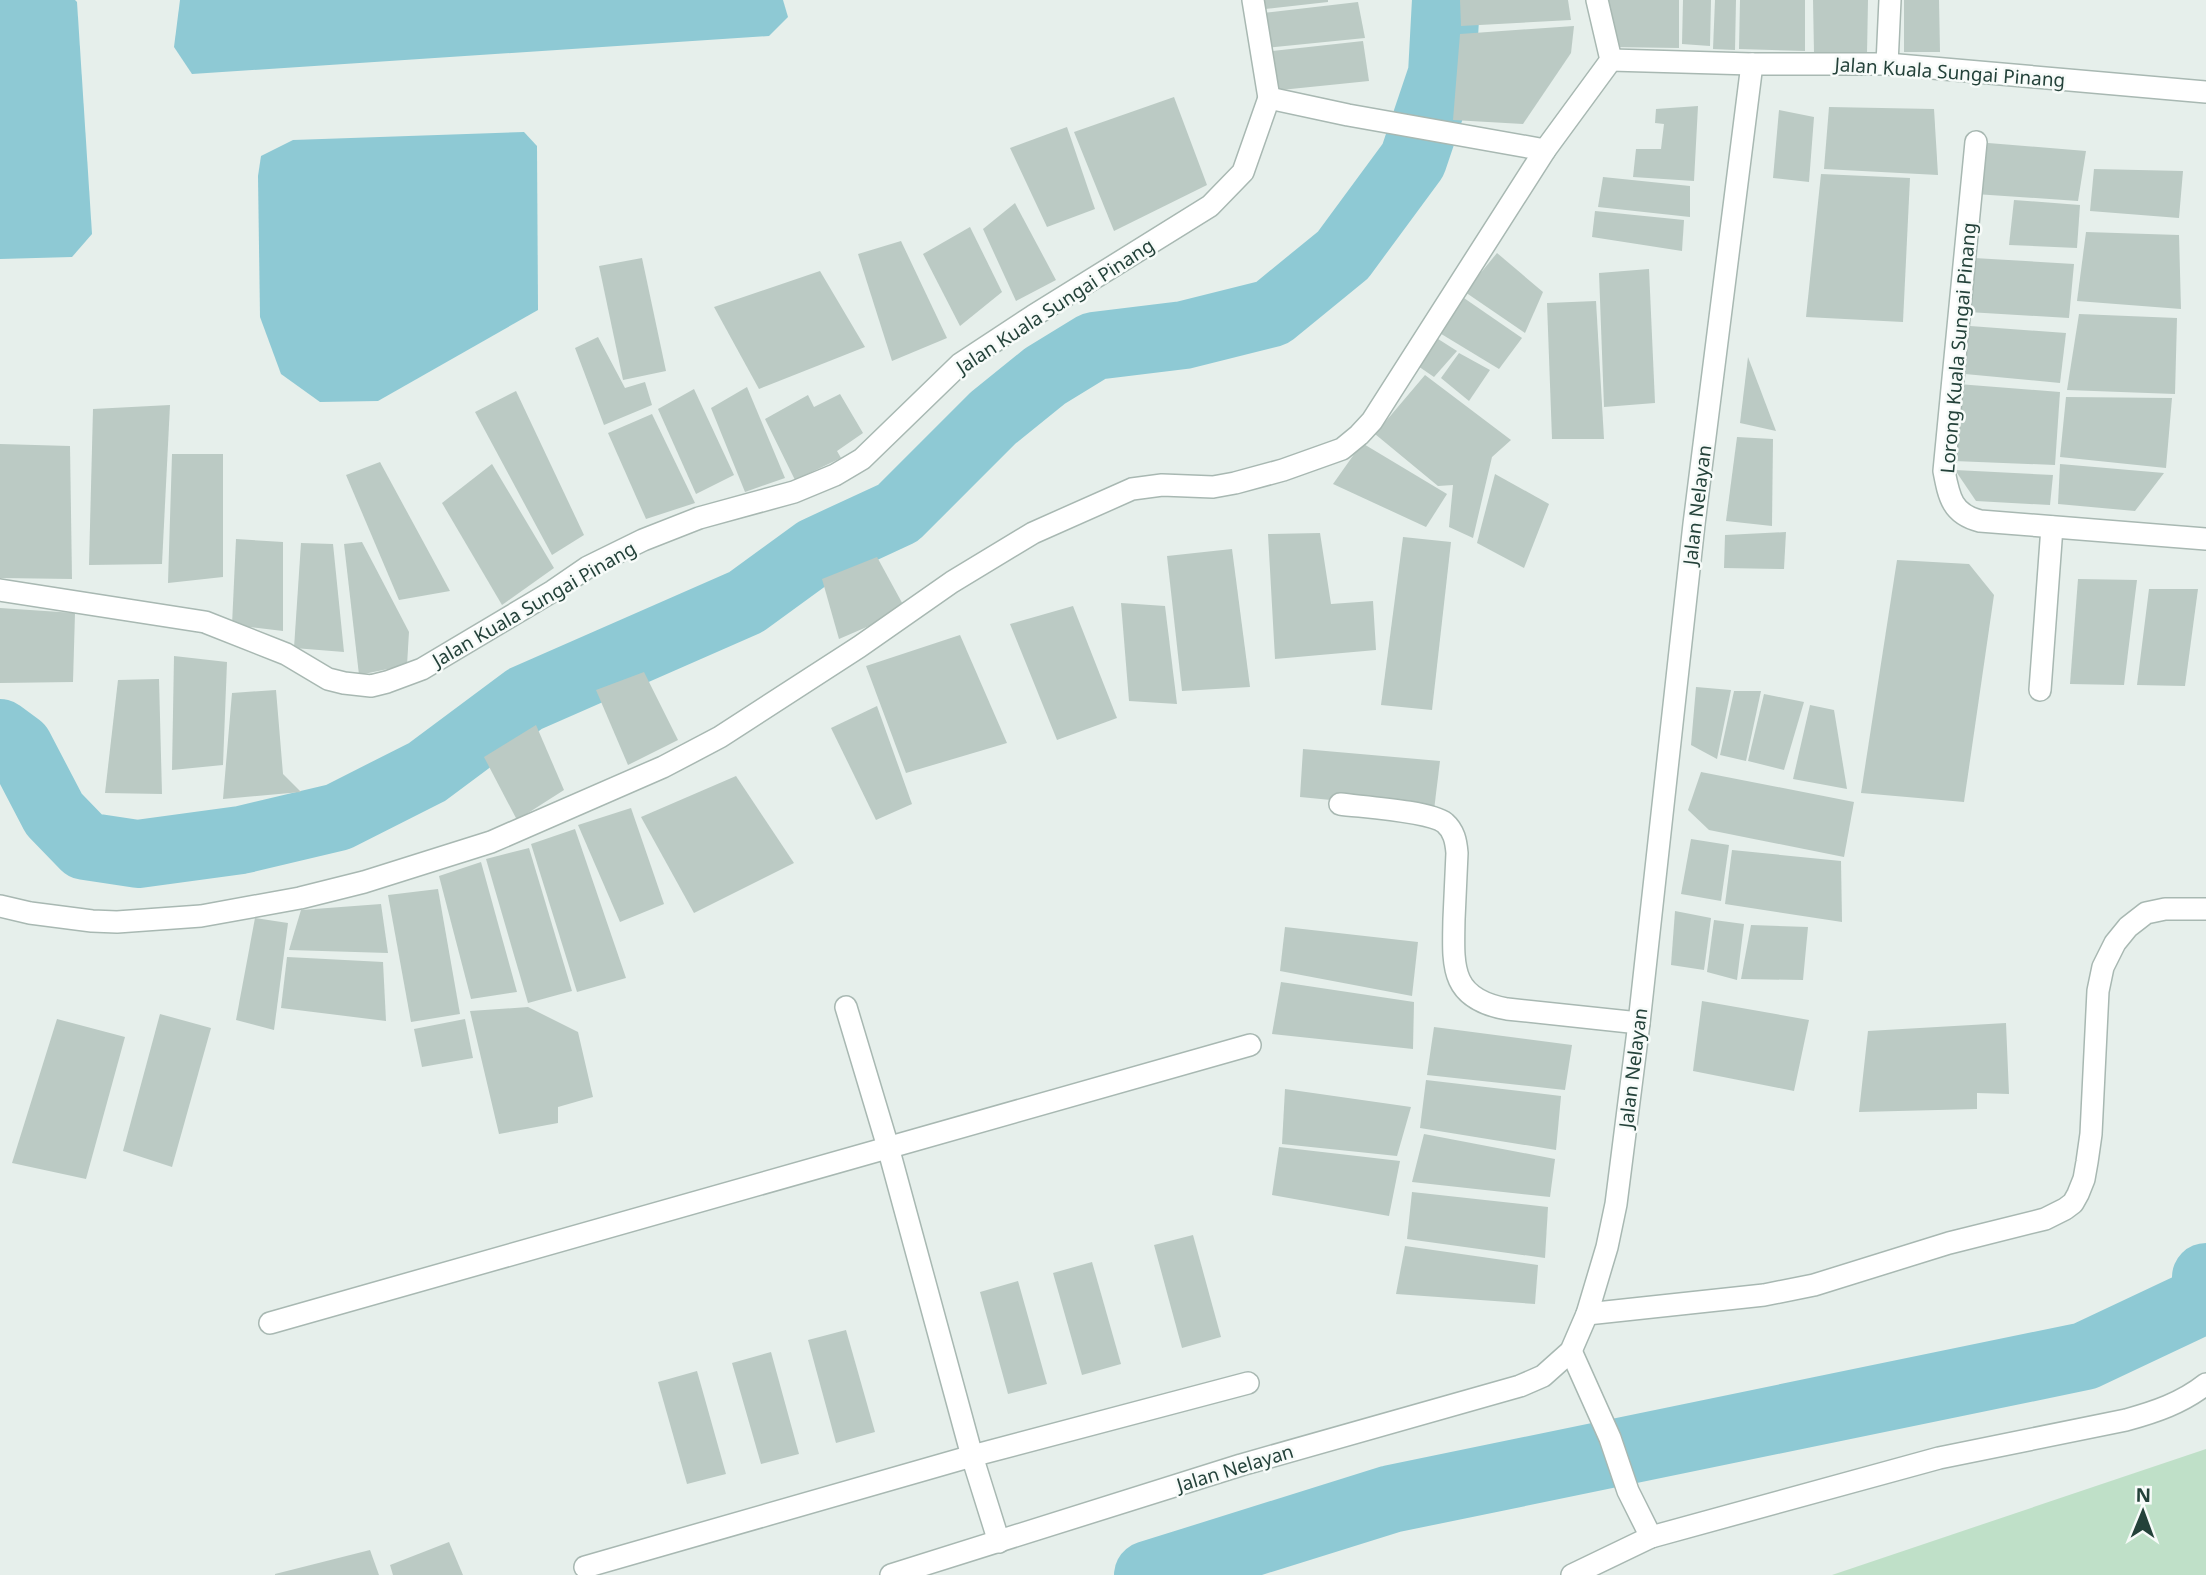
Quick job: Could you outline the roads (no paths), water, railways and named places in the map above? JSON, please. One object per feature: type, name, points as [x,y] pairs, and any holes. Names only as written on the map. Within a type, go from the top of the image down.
[{"type":"street","points":[[1253,0],[1269,98],[1545,150]]},
{"type":"street","points":[[0,906],[92,921],[117,922],[201,916],[300,898],[364,882],[491,842],[663,766],[720,737],[859,647],[952,582],[1033,533],[1132,489],[1162,485],[1213,487],[1235,483],[1283,470],[1342,449],[1372,421],[1545,150],[1611,60],[1597,0]]},
{"type":"street","points":[[1887,64],[1890,0]]},
{"type":"street","name":"Jalan Kuala Sungai Pinang","points":[[1611,60],[1887,64],[2206,92]]},
{"type":"street","name":"Jalan Nelayan","points":[[891,1575],[1241,1465],[1520,1386],[1543,1376],[1571,1351],[1587,1314],[1616,1204],[1639,1023],[1694,524],[1752,64]]},
{"type":"street","name":"Jalan Kuala Sungai Pinang","points":[[0,590],[205,622],[269,646],[328,679],[344,683],[371,686],[422,669],[553,591],[588,567],[643,540],[699,518],[794,492],[835,475],[862,459],[960,364],[1210,206],[1242,172],[1269,98]]},
{"type":"street","name":"Lorong Kuala Sungai Pinang","points":[[1976,142],[1944,471],[1950,498],[1959,512],[1980,521],[2206,539]]},
{"type":"street","points":[[2040,690],[2052,527]]},
{"type":"street","points":[[1340,804],[1437,818],[1451,829],[1457,853],[1453,961],[1460,982],[1476,998],[1507,1009],[1639,1023]]},
{"type":"street","points":[[1587,1314],[1765,1295],[1814,1285],[1949,1243],[2045,1219],[2065,1209],[2073,1203],[2078,1194],[2087,1162],[2091,1134],[2098,991],[2103,967],[2115,943],[2128,927],[2146,914],[2165,909],[2206,909]]},
{"type":"street","points":[[846,1007],[888,1147],[972,1456],[999,1542]]},
{"type":"street","points":[[270,1323],[1250,1045]]},
{"type":"street","points":[[1571,1351],[1651,1537]]},
{"type":"street","points":[[585,1567],[972,1456],[1248,1383]]},
{"type":"street","points":[[1572,1575],[1651,1537],[1939,1458],[2126,1420],[2182,1400],[2206,1384]]},
{"type":"water","points":[[0,0],[77,2],[92,234],[72,257],[0,259]]},
{"type":"water","points":[[180,0],[783,0],[788,17],[769,36],[192,74],[174,47]]},
{"type":"water","points":[[524,132],[537,146],[538,310],[378,401],[320,402],[281,374],[260,317],[258,176],[261,156],[293,140]]},
{"type":"waterway","points":[[0,733],[19,747],[54,814],[85,846],[138,854],[241,840],[338,817],[427,772],[525,699],[746,602],[816,551],[898,513],[993,418],[1045,376],[1094,346],[1184,335],[1272,313],[1343,255],[1413,160],[1442,74],[1446,0]]},
{"type":"waterway","points":[[1148,1575],[1391,1499],[2085,1356],[2206,1299],[2206,1277]]}]
